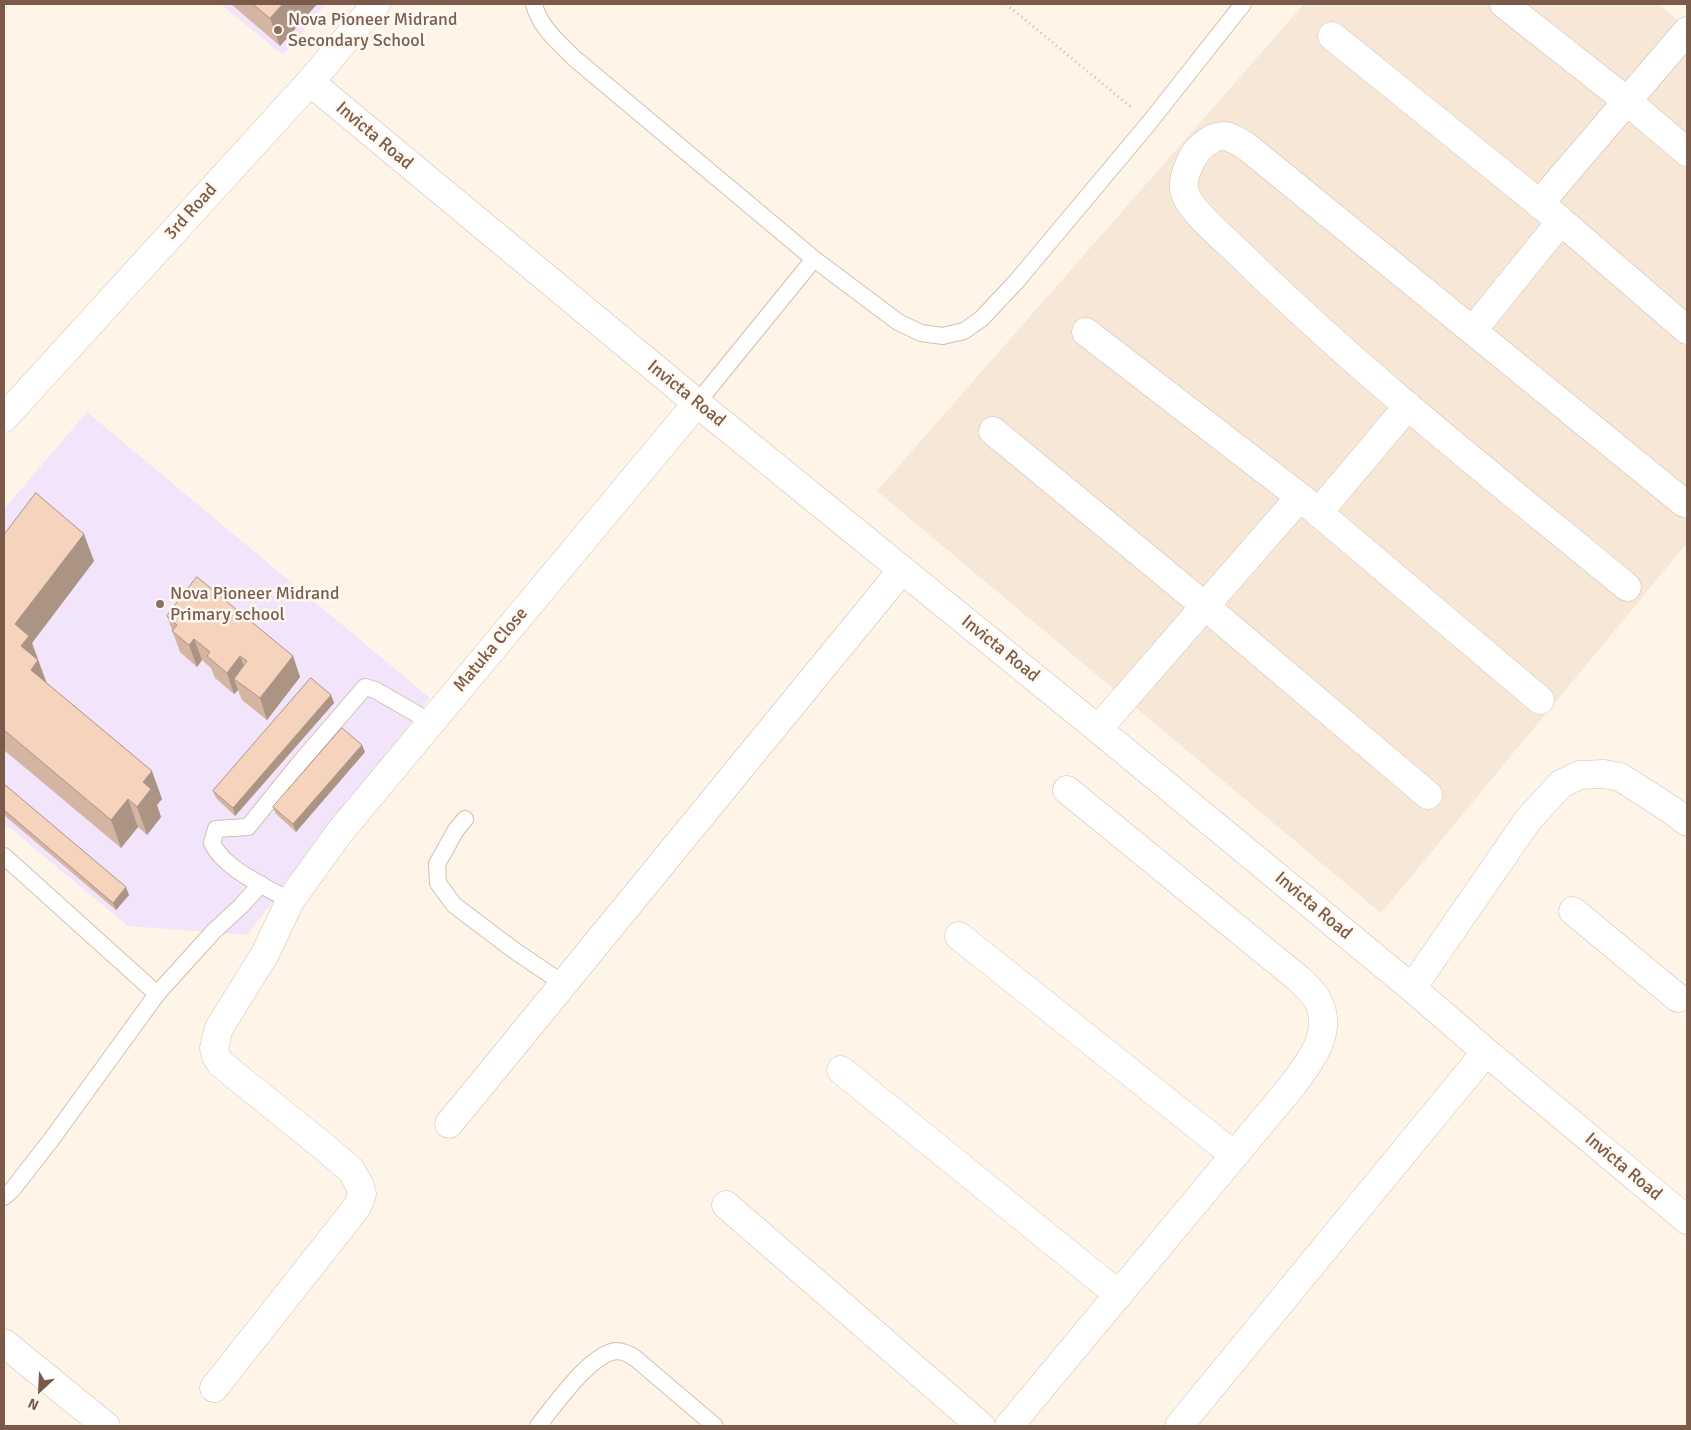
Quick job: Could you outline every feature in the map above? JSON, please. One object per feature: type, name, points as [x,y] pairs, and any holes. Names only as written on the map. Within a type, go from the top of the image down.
[{"type":"street","name":"3rd Road","points":[[4,418],[310,82],[376,4]]},
{"type":"street","points":[[1504,4],[1627,101],[1687,152]]},
{"type":"street","points":[[1540,204],[1687,31]]},
{"type":"street","points":[[1332,36],[1561,221],[1687,330]]},
{"type":"street","name":"Invicta Road","points":[[310,82],[696,403],[1098,729],[1412,988],[1687,1220]]},
{"type":"street","points":[[1627,587],[1408,406],[1277,291],[1194,209],[1184,190],[1185,177],[1191,162],[1200,148],[1213,137],[1222,135],[1233,138],[1246,146],[1684,503]]},
{"type":"street","points":[[1473,330],[1561,221]]},
{"type":"street","points":[[1086,332],[1309,505],[1540,700]]},
{"type":"street","name":"Matuka Close","points":[[214,1388],[346,1222],[358,1205],[362,1194],[360,1186],[350,1170],[221,1064],[214,1048],[219,1028],[265,954],[290,901],[339,833],[696,403]]},
{"type":"street","points":[[1098,729],[1206,607],[1408,406]]},
{"type":"street","points":[[993,431],[1206,607],[1428,795]]},
{"type":"street","points":[[449,1124],[902,570]]},
{"type":"street","points":[[1412,988],[1528,820],[1561,784],[1579,776],[1604,774],[1620,777],[1687,822]]},
{"type":"street","points":[[1009,1426],[1292,1086],[1314,1057],[1323,1025],[1322,1011],[1316,998],[1299,979],[1067,790]]},
{"type":"street","points":[[1573,911],[1684,996]]},
{"type":"street","points":[[959,936],[1234,1155]]},
{"type":"street","points":[[1178,1426],[1486,1052]]},
{"type":"street","points":[[841,1070],[1118,1295]]},
{"type":"street","points":[[726,1206],[981,1426]]},
{"type":"street","points":[[4,1342],[106,1426]]},
{"type":"lane","points":[[534,4],[536,15],[552,36],[574,58],[814,259],[898,322],[920,333],[943,336],[964,331],[981,319],[1016,282],[1149,123],[1243,4]]},
{"type":"lane","points":[[696,403],[814,259]]},
{"type":"lane","points":[[290,901],[228,864],[216,852],[212,843],[216,830],[248,827],[365,687],[375,690],[431,722]]},
{"type":"lane","points":[[465,819],[456,830],[437,864],[438,883],[454,905],[515,951],[564,984]]},
{"type":"lane","points":[[4,856],[157,994]]},
{"type":"lane","points":[[4,1197],[12,1190],[51,1140],[157,994],[214,930],[241,906],[261,884]]},
{"type":"lane","points":[[538,1426],[594,1361],[616,1351],[625,1352],[634,1358],[715,1426]]},
{"type":"path","points":[[1006,4],[1149,123]]},
{"type":"shaded area","name":"Nova Pioneer Midrand Secondary School","points":[[220,4],[326,4],[283,55]]},
{"type":"shaded area","points":[[1304,4],[1658,4],[1687,28],[1687,543],[1381,913],[877,491]]},
{"type":"shaded area","name":"Nova Pioneer Midrand Primary school","points":[[87,412],[430,698],[247,935],[128,926],[4,823],[4,509]]},
{"type":"building","points":[[253,4],[283,4],[270,18]]},
{"type":"building","points":[[36,493],[84,534],[15,624],[29,636],[21,646],[38,660],[31,670],[152,771],[143,782],[151,789],[137,807],[128,799],[111,820],[4,730],[4,535]]},
{"type":"building","points":[[197,577],[293,656],[260,698],[234,679],[247,661],[240,656],[227,673],[207,656],[210,652],[194,639],[189,645],[172,631],[177,625],[167,616]]},
{"type":"building","points":[[311,678],[331,695],[233,808],[213,791]]},
{"type":"building","points":[[342,728],[362,745],[293,824],[273,807]]},
{"type":"building","points":[[4,784],[126,887],[113,903],[4,810]]},
{"type":"place","name":"Nova Pioneer Midrand Secondary School","points":[[278,30]]},
{"type":"place","name":"Nova Pioneer Midrand Primary school","points":[[160,604]]}]
